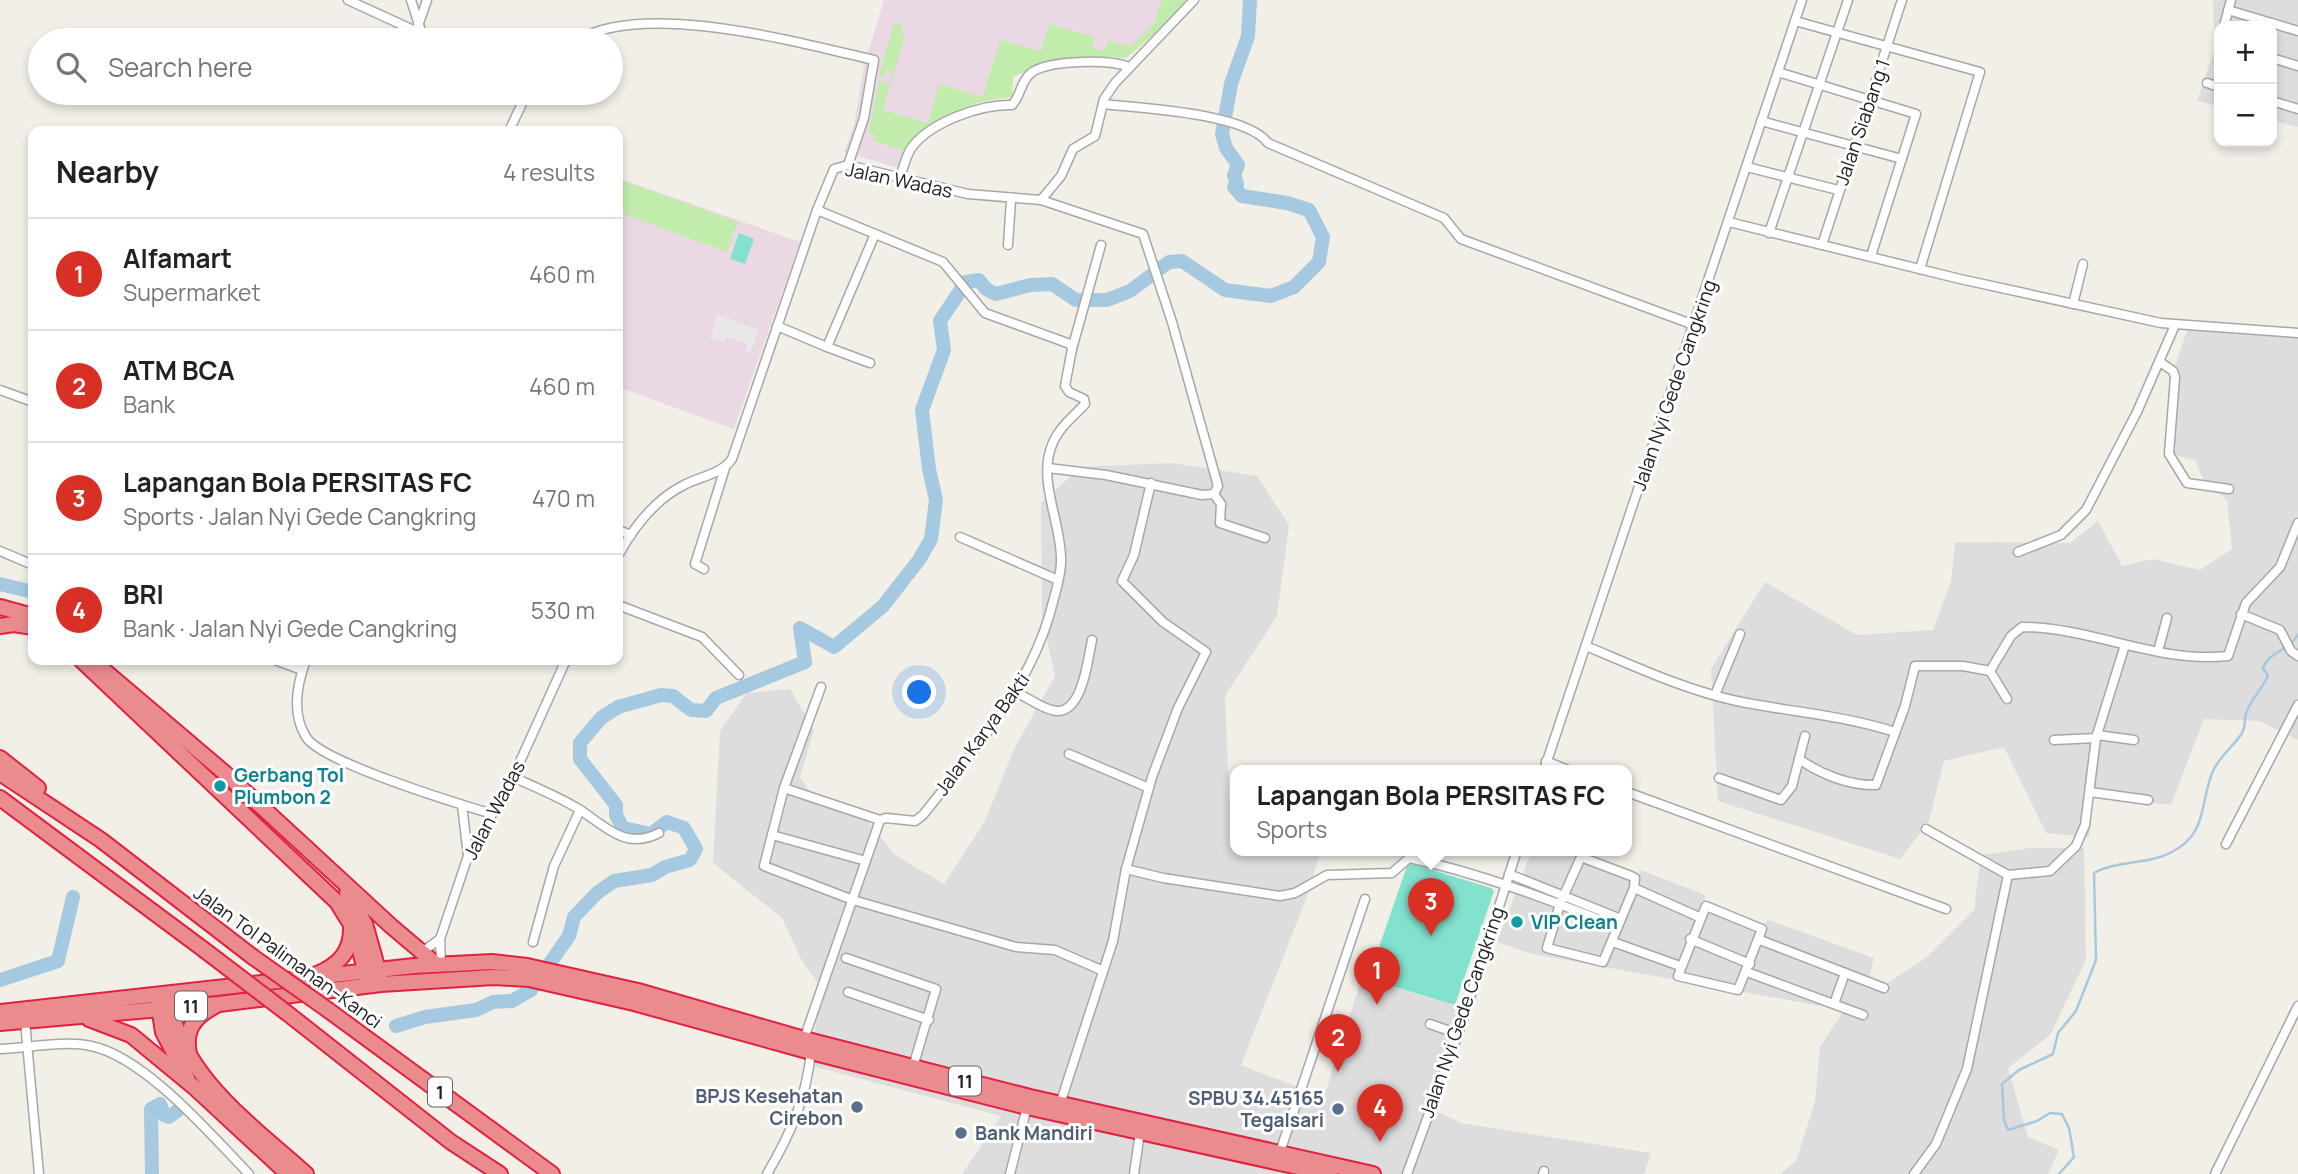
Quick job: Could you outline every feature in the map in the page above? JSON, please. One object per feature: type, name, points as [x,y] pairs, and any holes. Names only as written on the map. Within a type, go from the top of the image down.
[{"type":"highway","points":[[0,607],[28,615]]},
{"type":"highway","points":[[0,626],[28,626]]},
{"type":"highway","points":[[86,665],[320,883],[351,921],[374,978]]},
{"type":"highway","points":[[98,665],[226,774],[337,877],[439,964],[443,980]]},
{"type":"highway","points":[[0,758],[102,840]]},
{"type":"highway","name":"Jalan Tol Palimanan–Kanci","points":[[0,773],[102,840],[253,957],[552,1174]]},
{"type":"highway","name":"1","points":[[0,798],[203,948],[451,1142],[500,1174]]},
{"type":"highway","points":[[337,877],[365,923],[374,978]]},
{"type":"highway","points":[[303,981],[332,967],[344,956],[351,941],[351,921]]},
{"type":"highway","name":"11","points":[[0,1012],[164,1001],[219,1004],[374,978],[439,964],[492,962],[532,973],[548,983],[921,1073],[1140,1132],[1330,1174]]},
{"type":"highway","name":"11","points":[[0,1023],[77,1016],[303,981],[374,978],[443,980],[560,972],[638,991],[808,1045]]},
{"type":"highway","points":[[164,1001],[174,1029],[191,1061],[306,1174]]},
{"type":"highway","points":[[164,1001],[163,1032],[173,1055],[194,1087]]},
{"type":"highway","points":[[191,1061],[187,1043],[191,1024],[219,1004]]},
{"type":"highway","points":[[77,1016],[104,1023],[131,1035],[194,1087],[288,1174]]},
{"type":"highway","name":"11","points":[[1029,1102],[1060,1104],[1373,1174]]},
{"type":"highway","points":[[451,1142],[493,1174]]},
{"type":"street","points":[[348,0],[415,28]]},
{"type":"street","points":[[411,0],[419,28]]},
{"type":"street","points":[[420,28],[427,0]]},
{"type":"street","points":[[1041,200],[1061,176],[1073,149],[1095,136],[1108,92],[1194,0]]},
{"type":"street","name":"Jalan Nyi Gede Cangkring","points":[[1545,765],[1730,222],[1802,0]]},
{"type":"street","points":[[1769,233],[1848,0]]},
{"type":"street","name":"Jalan Siabang 1","points":[[1822,245],[1902,0]]},
{"type":"street","points":[[2225,21],[2231,0]]},
{"type":"street","points":[[2228,10],[2298,31]]},
{"type":"street","points":[[1795,21],[1980,74],[1920,269]]},
{"type":"street","points":[[606,28],[637,23],[701,24],[771,36],[874,60],[864,118],[848,165]]},
{"type":"street","points":[[2277,60],[2298,66]]},
{"type":"street","points":[[900,178],[909,152],[919,141],[972,109],[1012,105],[1021,85],[1038,69],[1084,62],[1129,67]]},
{"type":"street","points":[[1778,72],[1916,114],[1871,256]]},
{"type":"street","points":[[2207,83],[2214,85]]},
{"type":"street","points":[[2277,103],[2298,109]]},
{"type":"street","points":[[1103,104],[1220,120],[1258,132],[1268,143],[1350,181],[1444,218],[1461,239],[1472,244],[1694,325]]},
{"type":"street","points":[[511,126],[521,105]]},
{"type":"street","points":[[1761,121],[1902,159]]},
{"type":"street","name":"Jalan Wadas","points":[[704,569],[695,564],[725,468],[732,459],[817,210],[834,169],[848,165],[968,194],[1011,200],[1041,200],[1142,233],[1158,276],[1218,486],[1214,494]]},
{"type":"street","points":[[1747,167],[1838,190]]},
{"type":"street","points":[[1008,245],[1011,200]]},
{"type":"street","points":[[817,210],[943,262],[985,313],[1066,342],[1072,349]]},
{"type":"street","points":[[1730,222],[1920,269],[2073,304],[2114,310],[2175,326],[2298,333]]},
{"type":"street","points":[[827,347],[875,234]]},
{"type":"street","points":[[1072,349],[1101,245]]},
{"type":"street","points":[[2073,304],[2083,264]]},
{"type":"street","points":[[777,326],[870,363]]},
{"type":"street","points":[[2018,552],[2061,535],[2086,510],[2161,362],[2175,326]]},
{"type":"street","name":"Jalan Karya Bakti","points":[[784,788],[880,820],[918,820],[1015,692],[1035,656],[1062,560],[1048,468],[1052,443],[1084,406],[1084,399],[1069,392],[1065,386],[1072,349]]},
{"type":"street","points":[[2161,362],[2173,371],[2175,377],[2169,454],[2171,462],[2187,483],[2229,489]]},
{"type":"street","points":[[0,390],[28,400]]},
{"type":"street","points":[[623,548],[656,505],[676,490],[725,468]]},
{"type":"street","points":[[1048,468],[1151,483],[1202,495],[1214,494],[1221,504],[1220,523],[1265,538]]},
{"type":"street","points":[[1060,1104],[1101,970],[1118,925],[1126,869],[1149,788],[1178,708],[1206,652],[1163,622],[1122,581],[1134,555],[1151,483]]},
{"type":"street","points":[[1990,671],[2011,636],[2022,627],[2063,629],[2158,651],[2196,656],[2228,656],[2241,614],[2251,597],[2280,567],[2298,523]]},
{"type":"street","points":[[623,532],[631,535]]},
{"type":"street","points":[[960,537],[1058,580]]},
{"type":"street","points":[[0,551],[28,563]]},
{"type":"street","points":[[623,607],[702,637],[740,675]]},
{"type":"street","points":[[2241,614],[2282,634],[2295,653]]},
{"type":"street","points":[[2158,651],[2167,618]]},
{"type":"street","points":[[1715,695],[1740,634]]},
{"type":"street","points":[[1015,692],[1055,711],[1064,709],[1077,695],[1085,680],[1092,640]]},
{"type":"street","points":[[1926,829],[2008,875],[2042,873],[2058,866],[2081,835],[2090,792],[2096,737],[2125,645]]},
{"type":"street","points":[[1586,646],[1647,672],[1715,695],[1857,720],[1895,732]]},
{"type":"street","points":[[288,665],[302,670]]},
{"type":"street","points":[[304,665],[296,708],[306,737],[314,747],[360,768],[492,814]]},
{"type":"street","name":"Jalan Wadas","points":[[439,964],[440,939],[468,856],[513,777],[564,665]]},
{"type":"street","points":[[1799,759],[1810,767],[1855,784],[1876,785],[1915,666],[1963,666],[1990,671],[2007,699]]},
{"type":"street","points":[[821,687],[784,788],[764,861],[766,869],[853,900],[1029,950],[1055,950],[1101,970]]},
{"type":"street","points":[[2226,844],[2298,705]]},
{"type":"street","points":[[1719,778],[1781,800],[1792,786],[1805,736]]},
{"type":"street","points":[[2054,740],[2096,737],[2134,740]]},
{"type":"street","points":[[1069,754],[1149,788]]},
{"type":"street","points":[[513,777],[580,810],[620,837],[639,841],[659,834]]},
{"type":"street","points":[[2090,792],[2148,800]]},
{"type":"street","points":[[1632,794],[1945,909]]},
{"type":"street","points":[[462,805],[468,856]]},
{"type":"street","points":[[533,942],[554,866],[580,810]]},
{"type":"street","points":[[767,1174],[785,1143],[807,1089],[808,1045],[880,820]]},
{"type":"street","points":[[772,835],[866,861]]},
{"type":"street","name":"Jalan Nyi Gede Cangkring","points":[[1407,1174],[1458,1034],[1515,856]]},
{"type":"street","points":[[1583,856],[1631,876],[1636,882],[1603,962],[1550,951],[1547,943],[1562,900],[1579,858],[1583,856]]},
{"type":"street","points":[[1126,869],[1280,896],[1295,893],[1327,875],[1392,873],[1409,858],[1442,865],[1534,895],[1562,900]]},
{"type":"street","points":[[1509,874],[1562,900],[1619,923]]},
{"type":"street","points":[[1914,1174],[1945,1127],[1970,1062],[2008,875]]},
{"type":"street","points":[[1534,895],[1538,886]]},
{"type":"street","points":[[1634,888],[1699,917]]},
{"type":"street","points":[[1280,1152],[1365,899]]},
{"type":"street","points":[[1708,906],[1761,927],[1760,940],[1736,990],[1679,977],[1680,966],[1699,917],[1708,906]]},
{"type":"street","points":[[422,952],[440,939]]},
{"type":"street","points":[[1690,939],[1748,968],[1863,1015]]},
{"type":"street","points":[[1760,940],[1884,988]]},
{"type":"street","points":[[1613,942],[1680,966]]},
{"type":"street","points":[[846,958],[935,988],[937,993],[929,1020],[921,1073]]},
{"type":"street","points":[[1834,1004],[1845,973]]},
{"type":"street","points":[[848,992],[929,1020]]},
{"type":"street","points":[[2215,1174],[2298,1006]]},
{"type":"street","points":[[25,1021],[39,1174]]},
{"type":"street","points":[[1430,1024],[1458,1034]]},
{"type":"street","points":[[0,1049],[89,1045],[117,1057],[171,1095],[249,1174]]},
{"type":"street","points":[[1010,1174],[1029,1102]]},
{"type":"street","points":[[1134,1174],[1140,1132]]},
{"type":"shaded area","points":[[884,0],[1186,0],[1172,19],[1126,58],[1090,56],[1051,60],[1013,77],[1012,97],[976,101],[943,119],[908,145],[898,168],[844,152],[854,125],[864,66]]},
{"type":"shaded area","points":[[2213,0],[2298,0],[2298,127],[2277,121],[2277,21],[2214,21],[2214,24]]},
{"type":"shaded area","points":[[2214,51],[2214,105],[2197,101]]},
{"type":"shaded area","points":[[623,180],[800,242],[734,429],[623,389]]},
{"type":"shaded area","points":[[739,233],[754,239],[745,264],[730,259]]},
{"type":"shaded area","points":[[717,314],[759,330],[750,353],[745,351],[747,344],[727,337],[724,343],[711,338]]},
{"type":"shaded area","points":[[2190,322],[2298,330],[2298,740],[2260,721],[2204,719],[2171,805],[2092,798],[2089,837],[2046,833],[2004,747],[1944,761],[1929,821],[1900,859],[1718,801],[1711,669],[1765,582],[1857,635],[1933,630],[1951,582],[1955,542],[2070,543],[2098,521],[2122,566],[2153,559],[2200,570],[2232,549],[2227,500],[2204,481],[2196,461],[2165,452],[2175,366]]},
{"type":"shaded area","points":[[1172,463],[1257,476],[1289,525],[1277,616],[1225,696],[1230,856],[1319,856],[1306,899],[1241,1065],[1324,1097],[1362,978],[1464,1008],[1429,1108],[1461,1123],[1651,1153],[1644,1174],[962,1174],[1001,1116],[808,1065],[818,1013],[818,983],[802,961],[782,918],[713,863],[720,731],[747,693],[790,689],[814,730],[800,777],[815,800],[860,811],[895,855],[944,884],[985,821],[1014,749],[1055,676],[1042,616],[1041,503],[1081,467]]},
{"type":"shaded area","points":[[2030,848],[2084,848],[2086,960],[2050,1035],[2008,1068],[2028,1137],[2059,1150],[2048,1174],[1780,1174],[1796,1161],[1815,1102],[1820,1047],[1844,1010],[1532,954],[1497,942],[1530,856],[1591,856],[1638,877],[1641,870],[1705,895],[1705,904],[1762,926],[1768,920],[1874,958],[1869,977],[1886,984],[1926,958],[1974,910],[1981,855]]},
{"type":"shaded area","points":[[1413,864],[1494,891],[1455,1005],[1368,979],[1407,866]]},
{"type":"green space","points":[[1162,0],[1186,0],[1172,18],[1126,58],[1068,58],[1027,70],[1013,77],[1012,97],[980,103],[956,112],[908,145],[906,151],[873,141],[875,135],[869,133],[879,80],[889,85],[892,73],[886,70],[884,77],[879,75],[894,24],[903,23],[900,33],[905,35],[883,110],[928,123],[939,84],[983,97],[1000,40],[1041,51],[1049,24],[1095,37],[1092,48],[1104,51],[1108,41],[1131,46],[1154,24]]},
{"type":"green space","points":[[623,181],[738,222],[727,252],[623,214]]},
{"type":"waterway","points":[[396,1026],[425,1017],[476,1010],[493,1002],[512,1001],[531,990],[569,936],[574,917],[597,893],[614,881],[652,875],[665,867],[690,860],[696,849],[684,828],[667,822],[651,834],[623,828],[616,815],[616,805],[580,759],[580,743],[601,718],[618,707],[661,695],[673,696],[691,710],[706,711],[716,698],[805,662],[800,628],[834,647],[883,606],[919,560],[931,539],[936,500],[929,469],[922,410],[944,350],[940,321],[966,282],[979,280],[986,289],[996,294],[1030,285],[1052,284],[1076,300],[1107,300],[1130,291],[1169,262],[1182,261],[1225,290],[1271,296],[1294,287],[1319,262],[1323,237],[1309,210],[1287,203],[1242,196],[1234,187],[1237,184],[1234,175],[1238,165],[1226,148],[1222,134],[1231,84],[1248,36],[1250,0]]},
{"type":"waterway","points":[[0,584],[28,591]]},
{"type":"waterway","points":[[2059,1174],[2074,1157],[2069,1128],[2062,1114],[2050,1113],[2037,1121],[2008,1130],[2004,1120],[2002,1084],[2019,1070],[2053,1054],[2058,1033],[2076,1011],[2096,960],[2094,873],[2112,866],[2161,857],[2191,837],[2201,817],[2213,771],[2242,733],[2248,708],[2268,676],[2263,668],[2266,662],[2290,644],[2298,634]]},
{"type":"waterway","points":[[0,980],[58,961],[73,897]]},
{"type":"waterway","points":[[152,1174],[151,1109],[160,1104],[164,1115],[169,1117],[177,1111]]},
{"type":"place","name":"Gerbang Tol Plumbon 2","points":[[220,786]]},
{"type":"place","name":"VIP Clean","points":[[1517,922]]},
{"type":"place","name":"Lapangan Bola PERSITAS FC","points":[[1431,936]]},
{"type":"place","name":"Alfamart","points":[[1377,1005]]},
{"type":"place","name":"ATM BCA","points":[[1338,1072]]},
{"type":"place","name":"BPJS Kesehatan Cirebon","points":[[857,1107]]},
{"type":"place","name":"SPBU 34.45165 Tegalsari","points":[[1338,1109]]},
{"type":"place","name":"Bank Mandiri","points":[[961,1133]]},
{"type":"place","name":"BRI","points":[[1380,1142]]}]
